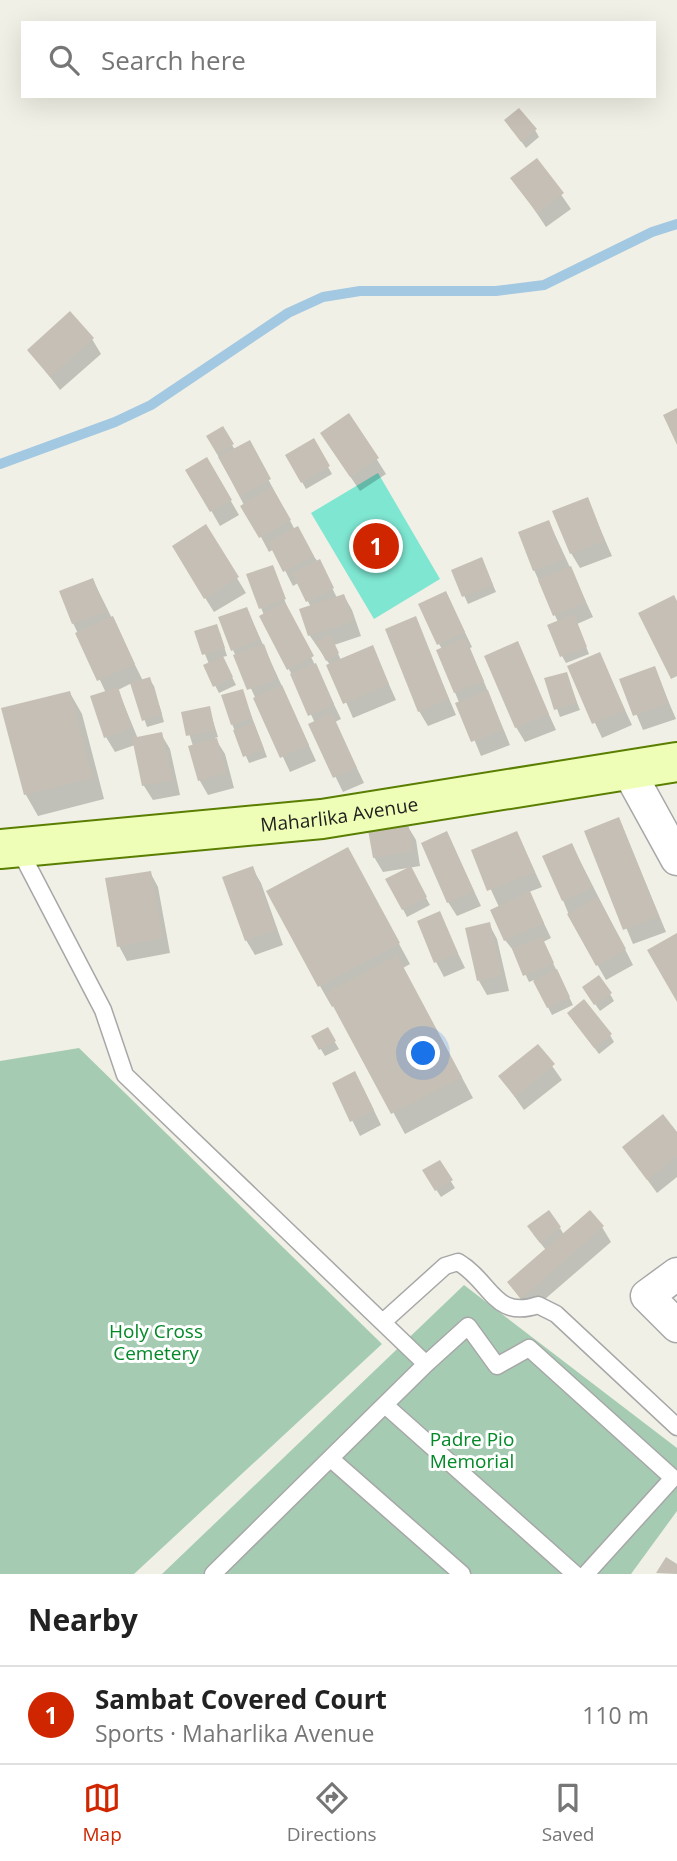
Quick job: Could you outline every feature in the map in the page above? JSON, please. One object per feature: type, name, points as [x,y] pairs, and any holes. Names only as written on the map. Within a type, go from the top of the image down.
[{"type":"main road","name":"Maharlika Avenue","points":[[9,848],[321,819],[677,762]]},
{"type":"street","points":[[628,770],[677,859]]},
{"type":"street","points":[[677,1274],[647,1296],[677,1326]]},
{"type":"lane","points":[[9,848],[103,1010],[125,1075],[426,1364]]},
{"type":"lane","points":[[384,1321],[445,1266],[458,1262],[469,1269],[508,1309],[520,1311],[538,1305],[556,1314],[677,1427]]},
{"type":"lane","points":[[213,1574],[468,1326],[497,1366],[528,1348],[673,1478],[586,1574]]},
{"type":"lane","points":[[385,1405],[575,1574]]},
{"type":"lane","points":[[331,1458],[462,1574]]},
{"type":"green space","name":"Holy Cross Cemetery","points":[[79,1048],[382,1344],[134,1574],[0,1574],[0,1061]]},
{"type":"green space","name":"Padre Pio Memorial","points":[[464,1285],[677,1448],[677,1511],[631,1574],[162,1574]]},
{"type":"shaded area","points":[[378,473],[440,579],[374,619],[311,513]]},
{"type":"building","points":[[519,108],[537,129],[521,142],[504,120]]},
{"type":"building","points":[[537,158],[564,193],[537,213],[510,178]]},
{"type":"building","points":[[70,311],[94,338],[50,377],[27,350]]},
{"type":"building","points":[[677,408],[677,445],[663,415]]},
{"type":"building","points":[[349,413],[379,458],[350,477],[320,433]]},
{"type":"building","points":[[223,426],[234,444],[217,454],[206,436]]},
{"type":"building","points":[[314,438],[330,466],[301,483],[285,455]]},
{"type":"building","points":[[250,440],[271,479],[240,496],[218,457]]},
{"type":"building","points":[[207,457],[232,500],[210,512],[185,470]]},
{"type":"building","points":[[272,487],[291,520],[259,538],[240,506]]},
{"type":"building","points":[[588,497],[605,541],[570,554],[552,511]]},
{"type":"building","points":[[549,520],[564,559],[533,571],[518,532]]},
{"type":"building","points":[[206,524],[239,577],[204,599],[172,546]]},
{"type":"building","points":[[298,526],[314,556],[283,572],[268,542]]},
{"type":"building","points":[[482,557],[493,585],[462,597],[451,570]]},
{"type":"building","points":[[320,559],[334,588],[306,602],[292,573]]},
{"type":"building","points":[[273,565],[286,599],[259,609],[246,574]]},
{"type":"building","points":[[571,566],[586,602],[553,616],[538,580]]},
{"type":"building","points":[[93,578],[106,612],[72,624],[59,591]]},
{"type":"building","points":[[446,591],[465,632],[437,645],[418,604]]},
{"type":"building","points":[[344,594],[354,621],[308,636],[299,609]]},
{"type":"building","points":[[674,595],[677,601],[677,676],[671,679],[638,613]]},
{"type":"building","points":[[285,602],[314,656],[287,670],[259,616]]},
{"type":"building","points":[[247,607],[260,639],[231,651],[218,617]]},
{"type":"building","points":[[574,614],[587,647],[560,657],[547,625]]},
{"type":"building","points":[[113,616],[135,664],[97,681],[75,633]]},
{"type":"building","points":[[416,616],[449,699],[418,712],[385,629]]},
{"type":"building","points":[[217,624],[225,648],[202,655],[194,631]]},
{"type":"building","points":[[330,634],[339,653],[326,661],[316,642]]},
{"type":"building","points":[[465,638],[484,681],[454,693],[436,650]]},
{"type":"building","points":[[518,641],[549,714],[515,728],[484,656]]},
{"type":"building","points":[[264,644],[277,679],[247,690],[233,655]]},
{"type":"building","points":[[373,645],[389,684],[343,704],[326,665]]},
{"type":"building","points":[[600,652],[625,710],[592,724],[567,666]]},
{"type":"building","points":[[223,656],[233,677],[213,687],[203,665]]},
{"type":"building","points":[[316,663],[334,704],[308,716],[290,674]]},
{"type":"building","points":[[655,666],[669,703],[633,716],[619,679]]},
{"type":"building","points":[[567,672],[577,703],[554,710],[544,678]]},
{"type":"building","points":[[150,677],[162,714],[142,721],[130,683]]},
{"type":"building","points":[[282,685],[309,745],[280,758],[253,698]]},
{"type":"building","points":[[118,687],[132,728],[104,738],[90,696]]},
{"type":"building","points":[[243,689],[252,718],[231,725],[221,695]]},
{"type":"building","points":[[488,690],[503,730],[471,742],[455,703]]},
{"type":"building","points":[[70,691],[93,778],[24,795],[1,708]]},
{"type":"building","points":[[210,706],[215,730],[186,736],[181,712]]},
{"type":"building","points":[[332,713],[357,768],[333,778],[308,724]]},
{"type":"building","points":[[254,723],[264,749],[243,757],[233,730]]},
{"type":"building","points":[[162,732],[173,780],[142,786],[132,738]]},
{"type":"building","points":[[217,738],[227,773],[198,781],[188,746]]},
{"type":"building","points":[[619,817],[659,916],[623,930],[584,831]]},
{"type":"building","points":[[408,823],[413,851],[373,858],[368,830]]},
{"type":"building","points":[[447,831],[474,891],[447,903],[421,843]]},
{"type":"building","points":[[517,831],[535,872],[487,891],[471,850]]},
{"type":"building","points":[[572,843],[592,888],[562,901],[542,856]]},
{"type":"building","points":[[348,847],[400,943],[318,987],[266,891]]},
{"type":"building","points":[[253,866],[276,930],[245,941],[222,877]]},
{"type":"building","points":[[411,866],[427,897],[402,910],[385,879]]},
{"type":"building","points":[[151,871],[163,938],[117,947],[105,878]]},
{"type":"building","points":[[530,891],[544,923],[504,941],[490,910]]},
{"type":"building","points":[[598,897],[626,949],[596,966],[567,914]]},
{"type":"building","points":[[440,911],[458,953],[434,963],[417,921]]},
{"type":"building","points":[[490,922],[502,976],[477,981],[465,928]]},
{"type":"building","points":[[677,933],[677,1002],[647,950]]},
{"type":"building","points":[[542,937],[554,963],[523,976],[512,949]]},
{"type":"building","points":[[397,955],[462,1077],[391,1114],[326,993]]},
{"type":"building","points":[[557,969],[570,997],[547,1008],[533,981]]},
{"type":"building","points":[[599,975],[612,993],[594,1005],[582,987]]},
{"type":"building","points":[[584,999],[612,1034],[594,1048],[567,1013]]},
{"type":"building","points":[[328,1027],[336,1041],[319,1050],[311,1036]]},
{"type":"building","points":[[538,1044],[555,1064],[515,1097],[498,1076]]},
{"type":"building","points":[[355,1071],[374,1110],[350,1122],[332,1083]]},
{"type":"building","points":[[663,1114],[677,1132],[677,1156],[647,1180],[622,1147]]},
{"type":"building","points":[[440,1160],[453,1180],[435,1191],[422,1170]]},
{"type":"building","points":[[549,1210],[561,1227],[540,1243],[527,1226]]},
{"type":"building","points":[[590,1210],[604,1226],[521,1299],[507,1282]]},
{"type":"building","points":[[666,1557],[677,1564],[677,1574],[656,1573]]},
{"type":"waterway","points":[[0,464],[115,422],[151,405],[288,313],[323,297],[360,291],[496,291],[544,285],[652,232],[677,224]]},
{"type":"place","name":"Sambat Covered Court","points":[[376,546]]}]
